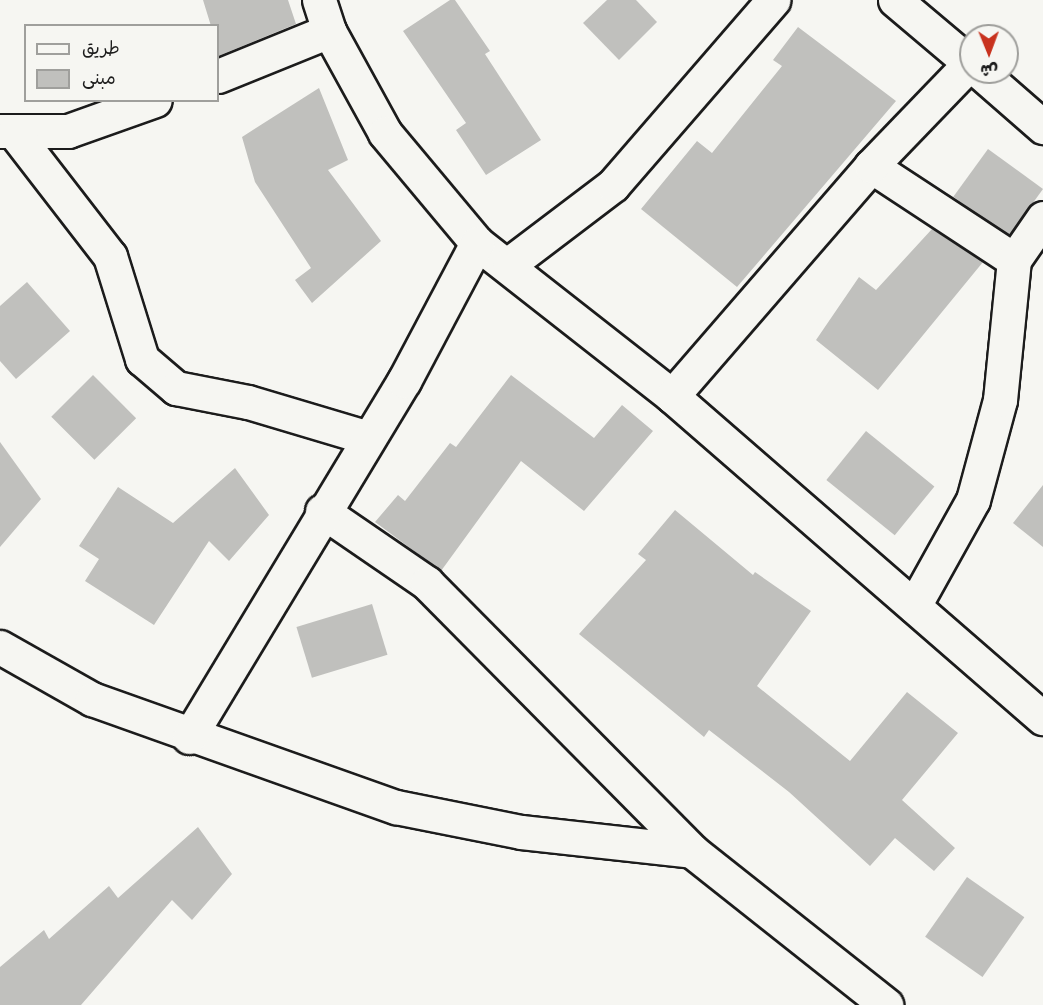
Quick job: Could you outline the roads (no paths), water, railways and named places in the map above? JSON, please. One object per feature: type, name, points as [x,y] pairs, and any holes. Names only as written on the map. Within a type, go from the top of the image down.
[{"type":"street","points":[[319,0],[328,31],[385,133],[477,243],[509,264],[672,396],[1043,718]]},
{"type":"street","points":[[509,264],[613,185],[773,0]]},
{"type":"street","points":[[896,0],[959,53]]},
{"type":"street","points":[[219,76],[328,31]]},
{"type":"street","points":[[672,396],[871,166],[959,81]]},
{"type":"street","points":[[994,84],[1043,127]]},
{"type":"street","points":[[7,132],[68,131],[150,102]]},
{"type":"street","points":[[7,132],[110,256],[142,359],[176,388],[248,402],[369,438]]},
{"type":"street","points":[[871,166],[1014,260]]},
{"type":"street","points":[[914,606],[973,500],[1000,400],[1014,260],[1043,218]]},
{"type":"street","points":[[189,737],[322,511],[369,438],[477,243]]},
{"type":"street","points":[[322,511],[427,583],[692,850],[886,1005]]},
{"type":"street","points":[[0,647],[92,699],[189,737],[396,807],[521,832],[692,850]]}]
